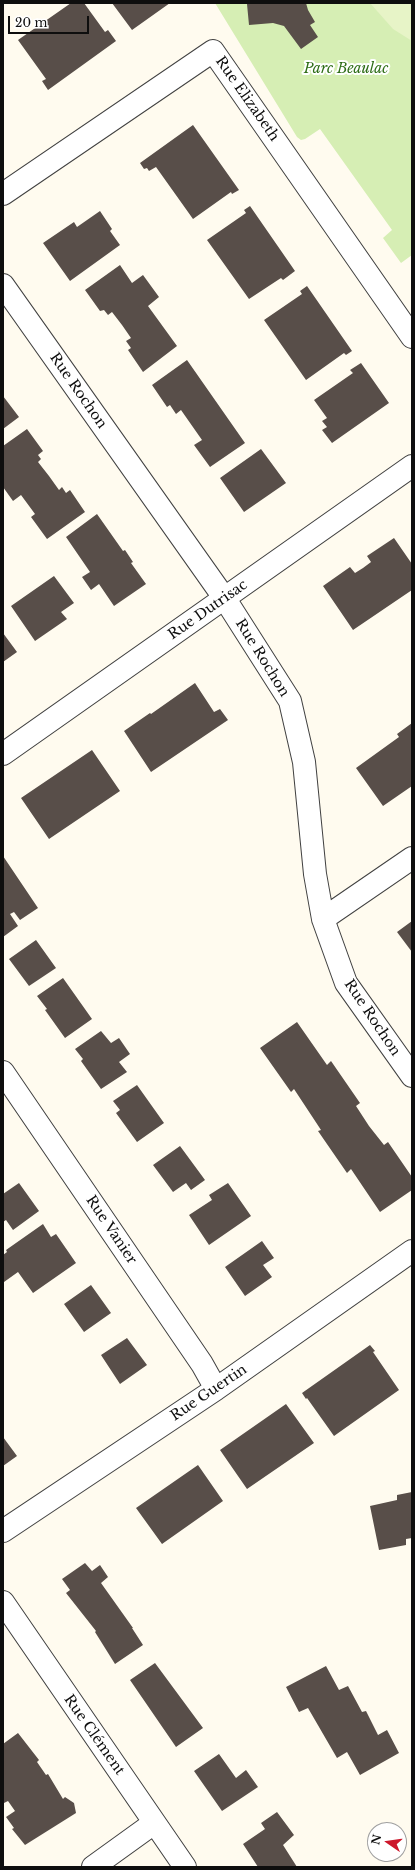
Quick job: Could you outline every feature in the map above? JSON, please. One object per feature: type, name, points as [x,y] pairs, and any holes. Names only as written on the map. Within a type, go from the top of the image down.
[{"type":"street","name":"Rue Elizabeth","points":[[3,194],[213,51],[412,337]]},
{"type":"street","name":"Rue Rochon","points":[[3,285],[224,598],[290,701],[304,762],[315,874],[323,919],[346,983],[412,1076]]},
{"type":"street","name":"Rue Dutrisac","points":[[3,754],[412,466]]},
{"type":"street","points":[[323,919],[412,858]]},
{"type":"street","name":"Rue Vanier","points":[[3,1072],[202,1364],[216,1389]]},
{"type":"street","name":"Rue Guertin","points":[[3,1531],[216,1389],[412,1251]]},
{"type":"street","name":"Rue Clément","points":[[3,1602],[185,1867]]},
{"type":"street","points":[[93,1867],[154,1823]]},
{"type":"green space","name":"Parc Beaulac","points":[[215,3],[412,3],[412,255],[401,263],[383,238],[392,230],[320,129],[305,139],[301,140],[297,137]]},
{"type":"green space","points":[[370,3],[412,3],[412,41],[393,29]]},
{"type":"building","points":[[71,3],[84,3],[105,32],[108,30],[116,41],[48,90],[42,81],[46,79],[18,40]]},
{"type":"building","points":[[112,3],[170,3],[132,30]]},
{"type":"building","points":[[306,3],[315,22],[310,25],[318,37],[301,49],[284,26],[273,23],[249,25],[247,4]]},
{"type":"building","points":[[193,125],[239,190],[232,194],[231,192],[193,219],[156,167],[149,171],[147,168],[144,169],[140,163]]},
{"type":"building","points":[[250,206],[295,271],[283,280],[281,278],[249,299],[207,240],[246,213],[244,210]]},
{"type":"building","points":[[100,211],[112,229],[110,231],[120,245],[70,281],[43,243],[74,222],[77,227]]},
{"type":"building","points":[[120,265],[132,283],[143,275],[159,297],[148,306],[177,346],[143,372],[128,350],[131,348],[126,341],[131,338],[122,325],[112,312],[108,315],[104,310],[100,311],[85,290]]},
{"type":"building","points":[[307,286],[352,351],[346,355],[344,353],[306,380],[264,320],[302,294],[300,291]]},
{"type":"building","points":[[187,360],[245,443],[210,467],[194,445],[202,440],[181,410],[176,414],[170,405],[167,407],[152,385]]},
{"type":"building","points":[[361,363],[389,403],[332,443],[322,430],[327,427],[322,421],[327,418],[314,400],[353,373],[350,370]]},
{"type":"building","points":[[3,396],[19,417],[3,429]]},
{"type":"building","points":[[27,429],[43,451],[38,455],[41,459],[38,462],[59,490],[62,487],[66,493],[70,490],[85,512],[47,539],[31,517],[35,514],[21,495],[13,501],[3,487],[3,446]]},
{"type":"building","points":[[261,449],[286,483],[244,512],[220,478]]},
{"type":"building","points":[[97,514],[123,551],[125,550],[133,562],[131,563],[146,584],[114,606],[99,584],[91,590],[82,577],[90,572],[66,537]]},
{"type":"building","points":[[394,538],[412,564],[412,590],[353,630],[323,586],[350,567],[355,573],[363,568],[371,562],[367,556]]},
{"type":"building","points":[[54,576],[74,603],[61,612],[67,619],[35,641],[11,606]]},
{"type":"building","points":[[3,633],[17,652],[3,662]]},
{"type":"building","points":[[195,683],[214,712],[220,709],[228,720],[151,772],[124,731]]},
{"type":"building","points":[[412,723],[412,786],[383,806],[356,768],[399,737],[397,734]]},
{"type":"building","points":[[92,750],[120,791],[49,839],[21,798]]},
{"type":"building","points":[[3,856],[38,908],[20,920],[14,912],[10,914],[18,926],[3,937]]},
{"type":"building","points":[[412,921],[412,952],[397,932]]},
{"type":"building","points":[[36,940],[56,968],[29,986],[9,959]]},
{"type":"building","points":[[63,978],[92,1019],[65,1038],[37,996]]},
{"type":"building","points":[[297,1022],[327,1065],[331,1061],[360,1103],[356,1106],[369,1126],[384,1145],[388,1142],[412,1177],[412,1190],[380,1212],[351,1169],[347,1173],[318,1131],[321,1130],[294,1089],[291,1092],[260,1048]]},
{"type":"building","points":[[101,1031],[111,1043],[119,1038],[130,1054],[119,1062],[127,1072],[101,1089],[81,1061],[83,1059],[75,1049]]},
{"type":"building","points":[[137,1085],[164,1123],[137,1142],[116,1113],[120,1110],[113,1101]]},
{"type":"building","points":[[180,1146],[205,1180],[191,1190],[186,1183],[173,1192],[153,1165]]},
{"type":"building","points":[[19,1183],[39,1211],[13,1230],[6,1220],[3,1222],[3,1194]]},
{"type":"building","points":[[228,1183],[251,1216],[209,1245],[189,1215],[212,1200],[209,1195]]},
{"type":"building","points":[[43,1224],[51,1237],[56,1234],[76,1263],[33,1293],[18,1272],[4,1282],[3,1255],[7,1252],[6,1250]]},
{"type":"building","points":[[262,1241],[274,1258],[263,1265],[272,1277],[245,1296],[225,1267]]},
{"type":"building","points":[[91,1285],[111,1313],[84,1332],[64,1304]]},
{"type":"building","points":[[127,1338],[147,1365],[120,1384],[101,1355]]},
{"type":"building","points":[[370,1345],[375,1351],[373,1352],[399,1390],[334,1436],[302,1393]]},
{"type":"building","points":[[286,1404],[314,1443],[247,1489],[220,1450]]},
{"type":"building","points":[[3,1437],[17,1456],[3,1466]]},
{"type":"building","points":[[198,1465],[223,1501],[162,1544],[136,1508]]},
{"type":"building","points":[[412,1492],[412,1538],[406,1539],[406,1545],[379,1550],[370,1506],[397,1500],[397,1495]]},
{"type":"building","points":[[85,1563],[92,1571],[100,1565],[108,1577],[101,1583],[133,1628],[143,1645],[115,1664],[95,1632],[96,1631],[66,1593],[70,1590],[62,1579]]},
{"type":"building","points":[[155,1663],[203,1728],[176,1747],[130,1680]]},
{"type":"building","points":[[326,1666],[339,1690],[348,1686],[362,1712],[366,1711],[378,1735],[387,1730],[399,1753],[360,1775],[347,1752],[337,1758],[308,1708],[299,1712],[286,1687]]},
{"type":"building","points":[[18,1733],[39,1760],[37,1762],[46,1775],[48,1774],[63,1799],[65,1797],[74,1803],[76,1813],[25,1845],[12,1829],[14,1828],[6,1817],[15,1811],[8,1801],[3,1802],[3,1744]]},
{"type":"building","points":[[219,1754],[236,1778],[246,1770],[258,1787],[222,1811],[194,1771]]},
{"type":"building","points":[[277,1812],[294,1835],[283,1845],[297,1867],[258,1867],[243,1844],[265,1829],[261,1823]]}]
